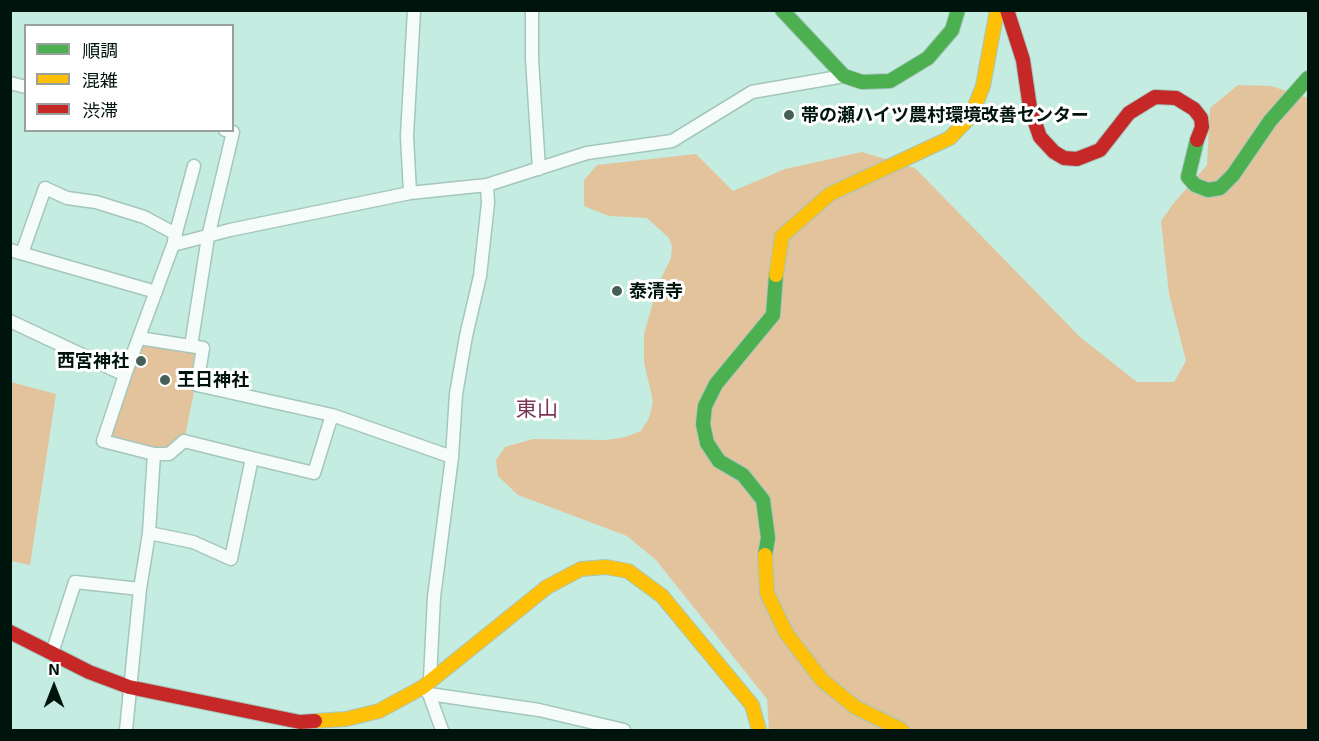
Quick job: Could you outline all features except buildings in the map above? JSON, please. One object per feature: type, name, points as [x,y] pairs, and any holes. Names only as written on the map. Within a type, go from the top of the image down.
[{"type":"street","points":[[410,193],[407,136],[414,10]]},
{"type":"street","points":[[532,10],[532,59],[539,169]]},
{"type":"street","points":[[782,10],[844,76]]},
{"type":"street","points":[[156,292],[16,251],[45,188],[67,198],[96,202],[144,217],[174,239],[208,237],[230,230],[410,193],[487,185],[587,153],[672,141],[752,92],[844,76],[862,82],[890,81],[928,58],[952,30],[958,10]]},
{"type":"street","points":[[902,730],[855,707],[822,680],[786,633],[767,593],[764,565],[768,538],[763,500],[743,475],[719,461],[707,443],[703,424],[704,415],[716,384],[773,315],[778,253],[782,236],[790,227],[830,194],[950,138],[971,116],[983,86],[996,10]]},
{"type":"street","points":[[1007,10],[1023,60],[1030,108],[1040,137],[1053,152],[1064,158],[1077,159],[1100,150],[1130,113],[1155,97],[1176,98],[1194,109],[1201,118],[1202,127],[1191,158],[1188,177],[1195,185],[1208,190],[1220,188],[1233,175],[1270,121],[1308,78]]},
{"type":"street","points":[[191,346],[208,237],[233,132]]},
{"type":"street","points":[[194,166],[174,239],[103,441],[154,454],[169,454],[184,441],[314,473],[332,415]]},
{"type":"street","points":[[442,730],[427,686],[434,597],[452,457],[456,394],[480,276],[488,203],[487,185]]},
{"type":"street","points":[[10,321],[125,375]]},
{"type":"street","points":[[139,338],[203,348],[197,385],[332,415],[452,457]]},
{"type":"street","points":[[126,730],[140,589],[149,533],[154,454]]},
{"type":"street","points":[[149,533],[194,542],[231,559],[252,458]]},
{"type":"street","points":[[10,632],[89,672],[129,687],[270,717],[316,722],[346,719],[378,711],[427,686],[547,587],[581,569],[606,567],[628,571],[662,596],[752,705],[759,730]]},
{"type":"street","points":[[52,653],[75,582],[140,589]]},
{"type":"street","points":[[427,686],[624,730]]},
{"type":"shaded area","points":[[1238,85],[1271,86],[1308,98],[1308,730],[769,730],[767,699],[656,560],[627,536],[518,495],[498,476],[496,460],[505,447],[533,439],[607,440],[625,437],[641,431],[649,418],[653,402],[644,362],[644,334],[658,285],[671,258],[672,247],[669,238],[647,218],[609,216],[584,206],[584,180],[597,165],[696,154],[733,191],[785,169],[862,152],[915,168],[1080,337],[1137,382],[1174,382],[1186,361],[1169,294],[1161,221],[1207,165],[1210,108]]},
{"type":"shaded area","points":[[139,338],[203,348],[184,441],[169,454],[103,441]]},
{"type":"shaded area","points":[[11,382],[56,394],[30,565],[11,561]]},
{"type":"traffic: fast","points":[[782,10],[844,76],[862,82],[890,81],[928,58],[952,30],[958,10]]},
{"type":"traffic: fast","points":[[1197,140],[1188,177],[1195,185],[1208,190],[1220,188],[1233,175],[1270,121],[1308,78]]},
{"type":"traffic: fast","points":[[765,555],[768,538],[763,500],[743,475],[719,461],[707,443],[703,424],[705,406],[716,384],[773,315],[776,275]]},
{"type":"traffic: slow","points":[[776,275],[782,236],[830,194],[950,138],[971,116],[983,86],[997,10]]},
{"type":"traffic: slow","points":[[765,555],[767,593],[786,633],[822,680],[855,707],[902,730]]},
{"type":"traffic: slow","points":[[315,721],[346,719],[379,711],[423,687],[547,587],[581,569],[606,567],[628,571],[662,596],[752,705],[759,730]]},
{"type":"traffic: jam","points":[[1007,10],[1023,60],[1030,108],[1040,137],[1054,152],[1064,158],[1077,159],[1100,150],[1129,113],[1155,97],[1176,98],[1194,109],[1201,118],[1202,127],[1197,140]]},
{"type":"traffic: jam","points":[[10,632],[89,672],[129,687],[300,722],[315,721]]},
{"type":"place","name":"帯の瀬ハイツ農村環境改善センター","points":[[789,115]]},
{"type":"place","name":"泰清寺","points":[[617,291]]},
{"type":"place","name":"西宮神社","points":[[141,361]]},
{"type":"place","name":"王日神社","points":[[165,380]]},
{"type":"district","name":"東山","points":[[537,409]]}]
